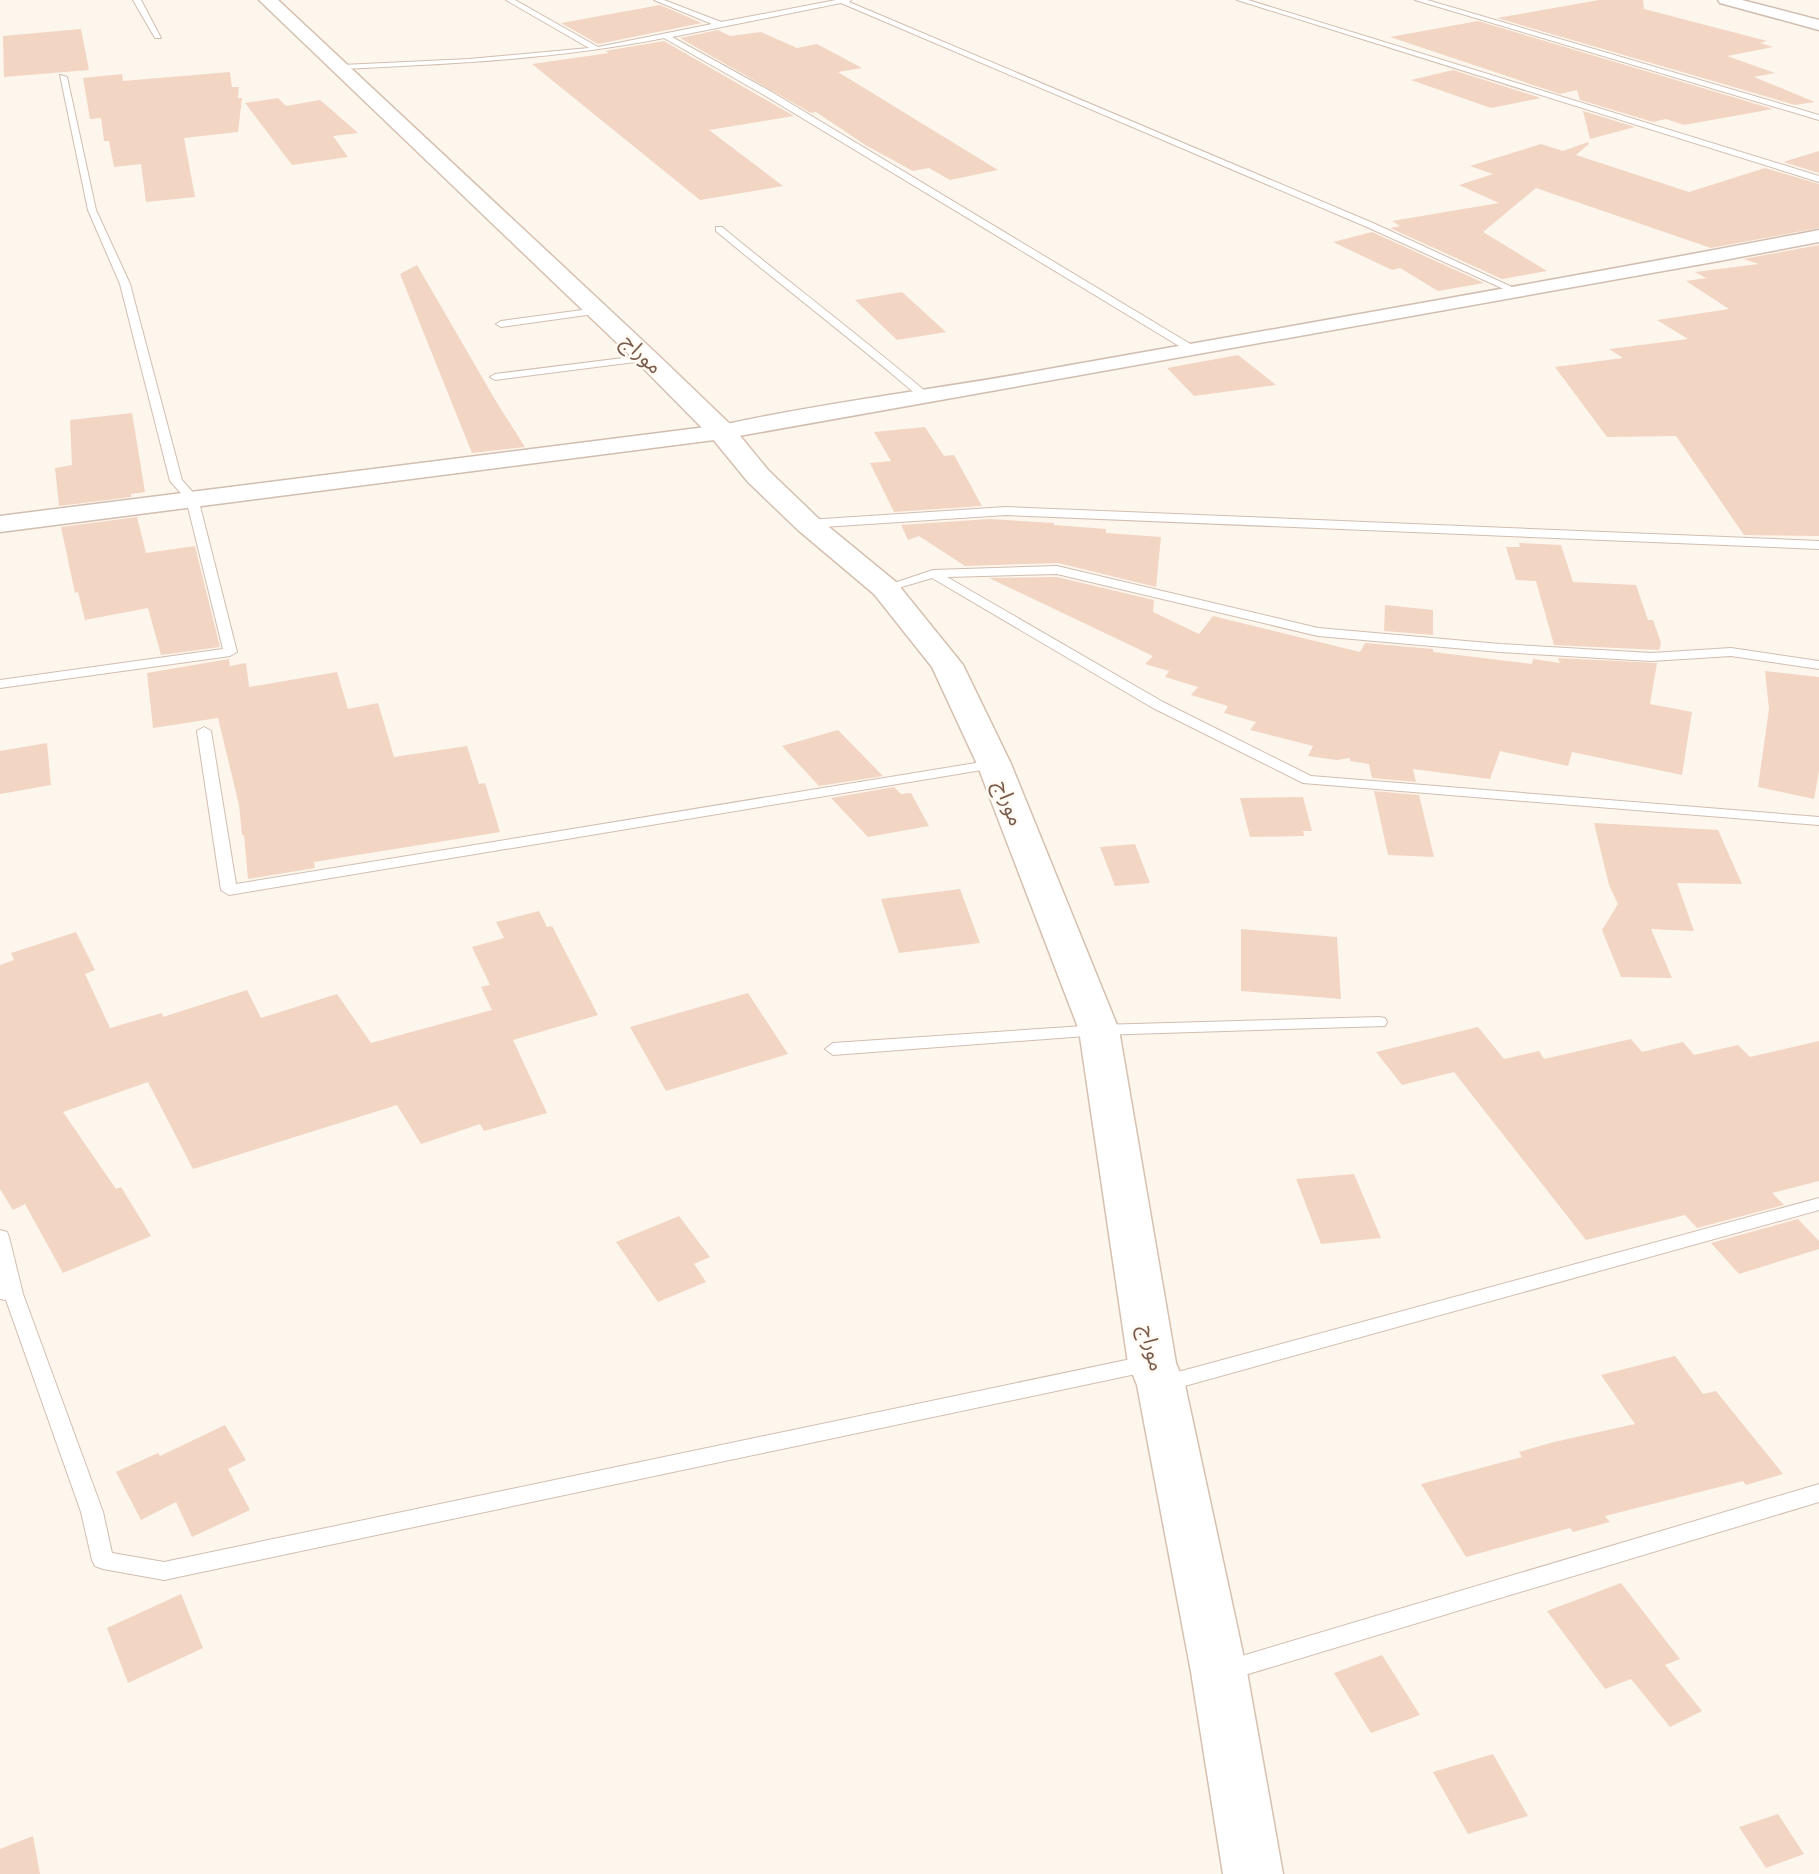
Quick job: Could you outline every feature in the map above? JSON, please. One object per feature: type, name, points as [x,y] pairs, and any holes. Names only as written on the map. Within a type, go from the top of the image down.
[{"type":"main road","name":"موراج","points":[[268,0],[342,67],[647,358],[722,432],[758,476],[808,524],[885,588],[947,665],[994,764],[1099,1030],[1157,1374],[1219,1672],[1253,1874]]},
{"type":"street","points":[[1725,0],[1817,24]]},
{"type":"street","points":[[0,524],[722,432],[767,421],[927,398],[1520,293],[1819,236]]},
{"type":"lane","points":[[137,0],[158,36]]},
{"type":"lane","points":[[510,0],[597,49]]},
{"type":"lane","points":[[658,0],[721,26]]},
{"type":"lane","points":[[803,0],[818,5]]},
{"type":"lane","points":[[1241,0],[1819,179]]},
{"type":"lane","points":[[1419,0],[1819,118]]},
{"type":"lane","points":[[342,67],[469,61],[597,49],[844,1],[1370,225],[1520,293]]},
{"type":"lane","points":[[667,37],[767,93],[1193,350]]},
{"type":"lane","points":[[0,684],[230,652],[192,498],[176,481],[125,284],[92,210],[63,77]]},
{"type":"lane","points":[[719,229],[819,312],[859,340],[927,398]]},
{"type":"lane","points":[[501,324],[597,311]]},
{"type":"lane","points":[[495,377],[647,358]]},
{"type":"lane","points":[[808,524],[1006,511],[1819,545]]},
{"type":"lane","points":[[885,588],[933,574],[1058,570],[1318,632],[1500,648],[1651,657],[1731,652],[1819,666]]},
{"type":"lane","points":[[933,574],[1158,705],[1308,780],[1819,821]]},
{"type":"lane","points":[[204,731],[229,890],[994,764]]},
{"type":"lane","points":[[833,1049],[1099,1030],[1379,1022]]},
{"type":"lane","points":[[0,1237],[6,1293],[92,1512],[103,1560],[164,1571],[1157,1374],[1819,1204]]},
{"type":"lane","points":[[1219,1672],[1819,1493]]},
{"type":"building","points":[[1599,0],[1643,0],[1644,9],[1767,41],[1760,43],[1773,47],[1727,56],[1775,73],[1754,77],[1815,102],[1795,105],[1497,18]]},
{"type":"building","points":[[660,5],[702,23],[598,44],[561,23]]},
{"type":"building","points":[[1478,21],[1773,109],[1684,125],[1666,119],[1653,122],[1580,100],[1577,90],[1560,94],[1390,37]]},
{"type":"building","points":[[81,29],[89,70],[4,77],[3,36]]},
{"type":"building","points":[[718,30],[730,36],[761,32],[797,48],[817,44],[862,68],[838,72],[998,170],[950,180],[929,168],[913,171],[867,146],[816,112],[811,113],[680,38]]},
{"type":"building","points":[[664,41],[794,116],[709,130],[783,186],[700,200],[532,64],[609,53],[605,51]]},
{"type":"building","points":[[1453,70],[1541,98],[1491,108],[1411,80]]},
{"type":"building","points":[[230,72],[232,87],[239,87],[238,98],[242,98],[238,132],[184,138],[195,197],[146,202],[141,164],[114,167],[109,141],[104,141],[101,118],[90,119],[83,78],[122,74],[123,81]]},
{"type":"building","points":[[278,98],[286,106],[320,100],[326,105],[358,133],[333,136],[348,157],[292,165],[245,103]]},
{"type":"building","points":[[1583,111],[1635,127],[1590,139]]},
{"type":"building","points":[[1588,142],[1576,155],[1689,192],[1765,168],[1819,184],[1819,228],[1711,248],[1536,188],[1483,232],[1547,271],[1502,279],[1390,228],[1400,226],[1392,221],[1499,203],[1459,185],[1493,174],[1470,166],[1541,144],[1563,151]]},
{"type":"building","points":[[1819,151],[1819,173],[1783,162]]},
{"type":"building","points":[[1372,232],[1484,283],[1438,291],[1400,268],[1392,270],[1333,242]]},
{"type":"building","points":[[1819,245],[1819,536],[1744,535],[1676,436],[1607,437],[1555,367],[1623,358],[1609,349],[1688,339],[1657,320],[1729,309],[1686,281],[1706,278],[1695,272],[1759,264],[1743,259]]},
{"type":"building","points":[[417,265],[525,447],[472,453],[400,274]]},
{"type":"building","points":[[902,292],[946,332],[897,340],[855,300]]},
{"type":"building","points":[[1238,355],[1276,385],[1194,396],[1167,368]]},
{"type":"building","points":[[132,413],[145,492],[131,494],[131,497],[59,506],[55,468],[72,465],[70,420]]},
{"type":"building","points":[[925,427],[944,456],[954,455],[982,506],[894,512],[870,463],[891,461],[874,432]]},
{"type":"building","points":[[137,517],[146,553],[195,546],[220,647],[161,655],[148,608],[85,620],[78,592],[75,593],[61,527]]},
{"type":"building","points":[[989,519],[1054,523],[1106,529],[1106,533],[1161,537],[1156,587],[1058,563],[965,566],[919,536],[908,540],[901,525]]},
{"type":"building","points":[[1519,543],[1561,545],[1573,582],[1636,585],[1648,620],[1653,620],[1661,643],[1659,650],[1554,645],[1536,581],[1516,580],[1506,547],[1520,547]]},
{"type":"building","points":[[1057,577],[1154,600],[1153,612],[1199,634],[1213,616],[1360,652],[1365,643],[1433,649],[1433,652],[1532,664],[1533,659],[1560,663],[1558,658],[1657,663],[1650,704],[1692,712],[1682,775],[1572,752],[1568,766],[1500,751],[1490,779],[1413,769],[1416,782],[1372,778],[1369,764],[1350,761],[1350,758],[1337,760],[1308,756],[1313,746],[1250,730],[1256,722],[1224,713],[1228,706],[1191,695],[1198,687],[1165,677],[1169,671],[1145,664],[1153,656],[989,578]]},
{"type":"building","points":[[1385,605],[1433,610],[1433,635],[1384,631]]},
{"type":"building","points":[[229,659],[230,666],[246,663],[249,687],[337,672],[348,709],[378,703],[394,757],[467,746],[479,784],[485,783],[500,832],[314,862],[315,868],[248,879],[239,805],[218,718],[153,728],[147,673]]},
{"type":"building","points":[[1765,671],[1819,677],[1819,771],[1814,799],[1758,787],[1769,709]]},
{"type":"building","points":[[838,730],[883,776],[819,786],[782,746]]},
{"type":"building","points":[[47,743],[51,785],[0,794],[0,751]]},
{"type":"building","points":[[894,787],[901,794],[911,793],[929,826],[868,837],[831,798]]},
{"type":"building","points":[[1374,791],[1419,795],[1434,857],[1388,855]]},
{"type":"building","points":[[1303,797],[1312,831],[1303,831],[1304,836],[1250,837],[1240,798]]},
{"type":"building","points":[[1594,823],[1718,830],[1742,884],[1677,883],[1694,931],[1651,929],[1672,978],[1621,977],[1602,930],[1618,904],[1609,885]]},
{"type":"building","points":[[1135,844],[1150,883],[1115,886],[1100,847]]},
{"type":"building","points":[[960,889],[980,943],[899,953],[881,899]]},
{"type":"building","points":[[539,911],[547,927],[552,926],[598,1015],[513,1040],[547,1113],[484,1131],[480,1124],[421,1144],[397,1105],[193,1169],[148,1082],[63,1112],[116,1189],[121,1187],[151,1236],[63,1273],[25,1204],[13,1210],[0,1189],[0,965],[14,960],[11,953],[76,932],[95,970],[85,974],[110,1028],[162,1013],[163,1017],[247,990],[261,1018],[337,994],[371,1043],[492,1010],[481,987],[490,985],[472,947],[504,938],[496,922]]},
{"type":"building","points":[[1241,929],[1337,937],[1341,999],[1241,991]]},
{"type":"building","points":[[748,993],[788,1054],[666,1091],[630,1027]]},
{"type":"building","points":[[1478,1027],[1504,1059],[1539,1051],[1544,1059],[1631,1039],[1642,1052],[1683,1042],[1694,1055],[1738,1045],[1750,1057],[1819,1041],[1819,1181],[1772,1193],[1784,1205],[1697,1228],[1685,1215],[1586,1240],[1454,1072],[1402,1085],[1376,1052]]},
{"type":"building","points":[[1354,1174],[1381,1238],[1321,1244],[1296,1179]]},
{"type":"building","points":[[679,1216],[710,1257],[694,1264],[706,1282],[658,1302],[616,1242]]},
{"type":"building","points":[[1798,1219],[1819,1241],[1819,1249],[1739,1274],[1711,1243]]},
{"type":"building","points":[[1675,1356],[1703,1394],[1716,1391],[1783,1474],[1746,1485],[1743,1481],[1605,1516],[1610,1522],[1573,1532],[1570,1528],[1466,1557],[1421,1484],[1522,1457],[1519,1452],[1554,1442],[1635,1424],[1601,1375]]},
{"type":"building","points":[[225,1425],[246,1460],[228,1469],[250,1510],[192,1537],[176,1502],[141,1520],[116,1472],[158,1453],[160,1456]]},
{"type":"building","points":[[1621,1583],[1680,1659],[1665,1665],[1702,1711],[1670,1727],[1631,1679],[1605,1689],[1547,1611]]},
{"type":"building","points":[[181,1594],[203,1648],[128,1683],[107,1628]]},
{"type":"building","points":[[1382,1655],[1420,1715],[1371,1733],[1334,1673]]},
{"type":"building","points":[[1493,1754],[1528,1816],[1468,1834],[1433,1772]]},
{"type":"building","points":[[1778,1814],[1804,1854],[1766,1868],[1739,1827]]},
{"type":"building","points":[[33,1836],[40,1874],[0,1874],[0,1849]]}]
